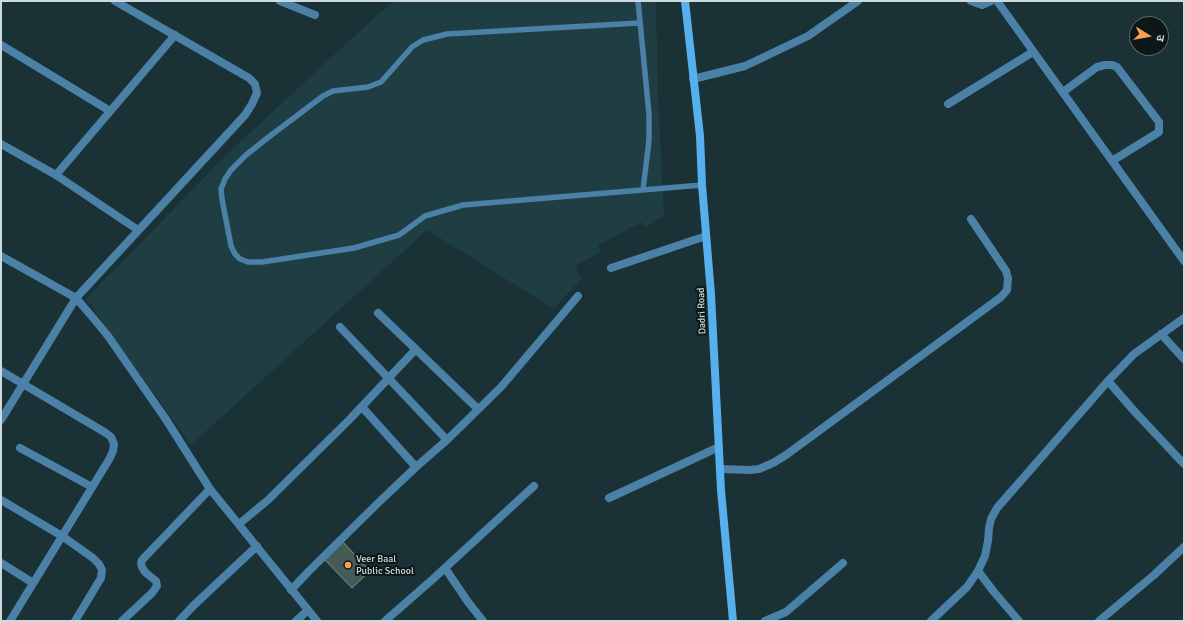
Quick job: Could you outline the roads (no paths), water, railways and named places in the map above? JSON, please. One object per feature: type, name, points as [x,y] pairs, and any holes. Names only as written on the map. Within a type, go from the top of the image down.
[{"type":"main road","name":"Dadri Road","points":[[685,1],[700,136],[702,185],[711,294],[720,470],[732,621]]},
{"type":"street","points":[[1,420],[76,298],[245,115],[257,93],[255,84],[249,78],[175,35],[127,4],[115,1]]},
{"type":"street","points":[[280,1],[315,15]]},
{"type":"street","points":[[693,79],[745,66],[808,36],[858,1]]},
{"type":"street","points":[[971,1],[982,5],[991,1]]},
{"type":"street","points":[[997,1],[1184,261]]},
{"type":"street","points":[[56,175],[175,35]]},
{"type":"street","points":[[1,45],[110,111]]},
{"type":"street","points":[[948,104],[1033,52]]},
{"type":"street","points":[[1062,92],[1097,67],[1112,65],[1117,67],[1159,122],[1159,132],[1112,161]]},
{"type":"street","points":[[1,144],[56,175],[138,230]]},
{"type":"street","points":[[720,470],[759,469],[786,455],[1001,297],[1007,290],[1008,278],[1006,271],[971,219]]},
{"type":"street","points":[[611,268],[706,236]]},
{"type":"street","points":[[1,256],[76,298],[108,336],[165,418],[210,489],[258,546],[317,621]]},
{"type":"street","points":[[292,590],[308,572],[416,467],[447,440],[501,387],[578,296]]},
{"type":"street","points":[[378,313],[478,409]]},
{"type":"street","points":[[931,621],[967,587],[978,571],[985,556],[991,519],[997,508],[1108,381],[1134,354],[1184,318]]},
{"type":"street","points":[[340,327],[447,440]]},
{"type":"street","points":[[1161,334],[1184,359]]},
{"type":"street","points":[[239,524],[268,500],[362,407],[416,349]]},
{"type":"street","points":[[1,371],[111,437],[114,444],[114,451],[10,621]]},
{"type":"street","points":[[1108,381],[1184,464]]},
{"type":"street","points":[[362,407],[416,467]]},
{"type":"street","points":[[609,498],[719,447]]},
{"type":"street","points":[[20,448],[92,487]]},
{"type":"street","points":[[385,621],[534,486]]},
{"type":"street","points":[[122,621],[152,593],[157,586],[156,581],[145,572],[142,567],[142,560],[210,489]]},
{"type":"street","points":[[1,500],[62,536],[99,564],[102,570],[101,578],[75,621]]},
{"type":"street","points":[[179,621],[193,606],[258,546]]},
{"type":"street","points":[[1099,621],[1154,575],[1184,547]]},
{"type":"street","points":[[1,563],[34,583]]},
{"type":"street","points":[[765,621],[786,612],[843,563]]},
{"type":"street","points":[[445,568],[483,621]]},
{"type":"street","points":[[978,571],[994,592],[1020,621]]},
{"type":"street","points":[[296,621],[308,610]]},
{"type":"lane","points":[[638,1],[639,24],[650,114],[649,140],[643,190]]},
{"type":"lane","points":[[639,24],[447,34],[423,40],[412,48],[381,82],[368,87],[333,91],[323,96],[246,155],[231,170],[225,179],[222,189],[222,199],[231,246],[235,254],[240,259],[248,262],[262,262],[354,248],[399,235],[425,216],[464,206],[702,185]]},
{"type":"place","name":"Veer Baal Public School","points":[[348,565]]}]
